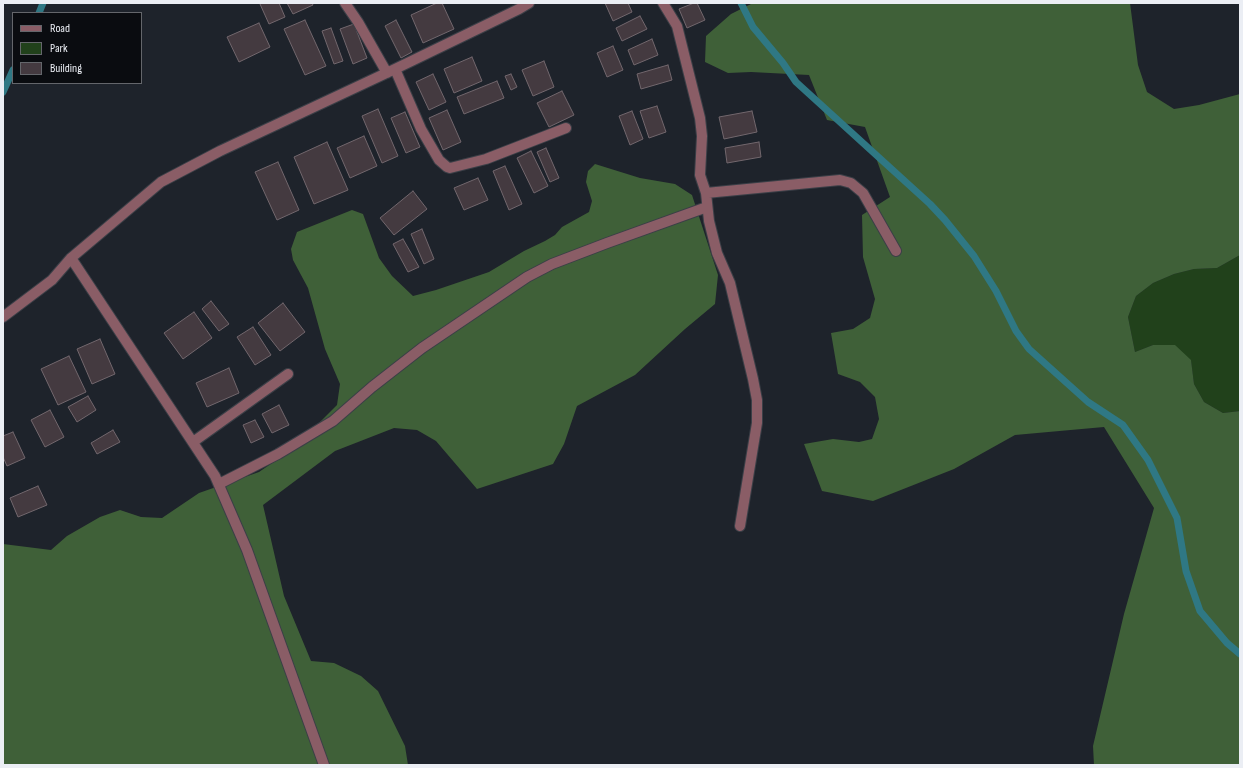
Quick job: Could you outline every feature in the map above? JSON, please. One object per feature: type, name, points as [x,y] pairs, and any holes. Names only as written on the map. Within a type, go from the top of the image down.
[{"type":"street","points":[[345,3],[391,71],[439,160],[447,167],[450,168],[486,159],[566,128]]},
{"type":"street","points":[[3,317],[52,280],[71,258],[160,182],[220,151],[391,71],[520,9],[529,3]]},
{"type":"street","points":[[663,3],[677,26],[700,118],[702,136],[700,175],[706,193],[709,221],[717,253],[730,283],[754,379],[757,400],[757,423],[740,526]]},
{"type":"street","points":[[706,193],[840,180],[851,183],[863,193],[896,251]]},
{"type":"street","points":[[219,484],[278,454],[333,421],[372,387],[422,348],[527,276],[552,264],[607,242],[707,207]]},
{"type":"street","points":[[71,258],[216,476],[248,550],[324,765]]},
{"type":"street","points":[[193,442],[288,374]]},
{"type":"green space","points":[[753,3],[1130,3],[1138,65],[1147,92],[1174,109],[1199,105],[1240,94],[1240,255],[1217,268],[1194,269],[1174,274],[1153,283],[1136,296],[1128,317],[1135,352],[1153,345],[1175,345],[1191,360],[1194,384],[1204,402],[1223,413],[1240,411],[1240,765],[1094,765],[1093,746],[1124,614],[1154,508],[1104,427],[1015,435],[954,469],[873,501],[822,491],[804,444],[833,439],[859,442],[872,439],[879,419],[875,397],[860,382],[838,374],[831,333],[853,329],[870,318],[875,299],[863,257],[862,215],[890,197],[865,127],[827,120],[809,75],[751,72],[728,73],[705,62],[706,36],[731,14]]},
{"type":"green space","points":[[595,164],[640,178],[675,184],[692,195],[718,275],[715,304],[685,329],[635,375],[577,406],[564,444],[553,464],[477,489],[436,441],[417,430],[394,428],[335,451],[263,505],[284,596],[311,661],[334,663],[361,676],[378,691],[405,746],[408,765],[3,765],[3,544],[51,550],[67,536],[100,517],[120,510],[141,517],[162,518],[199,493],[259,472],[294,448],[337,405],[340,384],[325,349],[308,288],[293,260],[291,249],[297,232],[352,210],[363,214],[379,258],[392,276],[413,296],[436,290],[489,272],[524,251],[555,235],[562,227],[589,212],[592,201],[586,182],[588,171]]},
{"type":"green space","points":[[1240,255],[1240,411],[1223,413],[1204,402],[1194,384],[1191,361],[1153,345],[1135,352],[1128,317],[1136,296],[1153,283],[1174,274],[1194,269],[1217,268]]},
{"type":"building","points":[[279,3],[285,17],[269,24],[260,4]]},
{"type":"building","points":[[287,3],[312,3],[313,5],[293,14]]},
{"type":"building","points":[[437,3],[442,3],[454,29],[423,43],[411,15]]},
{"type":"building","points":[[605,3],[628,3],[632,12],[613,21]]},
{"type":"building","points":[[697,3],[705,20],[687,28],[679,9]]},
{"type":"building","points":[[640,16],[647,29],[622,41],[616,28]]},
{"type":"building","points":[[305,20],[326,66],[305,75],[284,29]]},
{"type":"building","points":[[396,20],[412,52],[401,58],[385,26]]},
{"type":"building","points":[[259,23],[270,47],[239,62],[227,37]]},
{"type":"building","points":[[354,24],[367,58],[353,64],[340,29]]},
{"type":"building","points":[[331,28],[343,61],[334,64],[322,31]]},
{"type":"building","points":[[652,39],[658,55],[634,65],[628,50]]},
{"type":"building","points":[[613,46],[623,70],[607,77],[597,53]]},
{"type":"building","points":[[472,57],[482,81],[454,93],[444,69]]},
{"type":"building","points":[[544,61],[554,87],[533,96],[522,70]]},
{"type":"building","points":[[668,65],[672,80],[641,89],[637,74]]},
{"type":"building","points":[[433,74],[446,102],[429,110],[416,82]]},
{"type":"building","points":[[511,74],[517,87],[511,90],[505,76]]},
{"type":"building","points":[[497,81],[504,98],[464,114],[457,97]]},
{"type":"building","points":[[562,91],[574,115],[549,127],[537,103]]},
{"type":"building","points":[[657,106],[666,132],[649,138],[640,111]]},
{"type":"building","points":[[378,109],[398,156],[382,163],[362,116]]},
{"type":"building","points":[[447,110],[461,142],[443,150],[429,118]]},
{"type":"building","points":[[632,111],[643,139],[630,145],[619,116]]},
{"type":"building","points":[[752,111],[757,132],[724,139],[719,117]]},
{"type":"building","points":[[405,112],[420,147],[406,153],[391,118]]},
{"type":"building","points":[[364,136],[377,166],[350,178],[337,148]]},
{"type":"building","points":[[327,142],[348,190],[314,204],[294,157]]},
{"type":"building","points":[[759,142],[761,157],[727,163],[725,148]]},
{"type":"building","points":[[546,148],[559,178],[550,182],[537,152]]},
{"type":"building","points":[[531,151],[548,186],[534,193],[517,158]]},
{"type":"building","points":[[278,162],[299,210],[277,220],[255,172]]},
{"type":"building","points":[[505,166],[522,204],[509,210],[493,171]]},
{"type":"building","points":[[478,178],[488,200],[464,210],[454,188]]},
{"type":"building","points":[[413,191],[427,209],[394,235],[380,218]]},
{"type":"building","points":[[422,229],[434,259],[424,264],[411,234]]},
{"type":"building","points":[[403,239],[419,267],[408,272],[393,244]]},
{"type":"building","points":[[211,301],[229,324],[219,331],[202,309]]},
{"type":"building","points":[[283,303],[305,332],[280,351],[258,323]]},
{"type":"building","points":[[194,312],[212,338],[183,359],[164,333]]},
{"type":"building","points":[[253,327],[271,355],[255,365],[237,337]]},
{"type":"building","points":[[100,339],[115,374],[92,384],[77,349]]},
{"type":"building","points":[[69,356],[86,392],[58,405],[41,369]]},
{"type":"building","points":[[229,368],[239,393],[207,407],[196,383]]},
{"type":"building","points":[[88,396],[96,410],[77,422],[68,407]]},
{"type":"building","points":[[279,405],[289,425],[272,433],[262,414]]},
{"type":"building","points":[[50,410],[64,437],[45,447],[31,420]]},
{"type":"building","points":[[255,420],[264,437],[251,443],[243,425]]},
{"type":"building","points":[[113,430],[120,442],[97,454],[91,443]]},
{"type":"building","points":[[13,432],[25,458],[7,466],[3,457],[3,436]]},
{"type":"building","points":[[38,486],[47,505],[18,517],[10,498]]},
{"type":"waterway","points":[[39,12],[43,3]]},
{"type":"waterway","points":[[741,3],[753,27],[783,63],[796,82],[930,204],[945,220],[974,256],[996,291],[1016,331],[1029,349],[1088,402],[1123,425],[1148,460],[1177,518],[1186,571],[1200,611],[1227,643],[1240,654]]},
{"type":"waterway","points":[[3,92],[12,72]]}]
